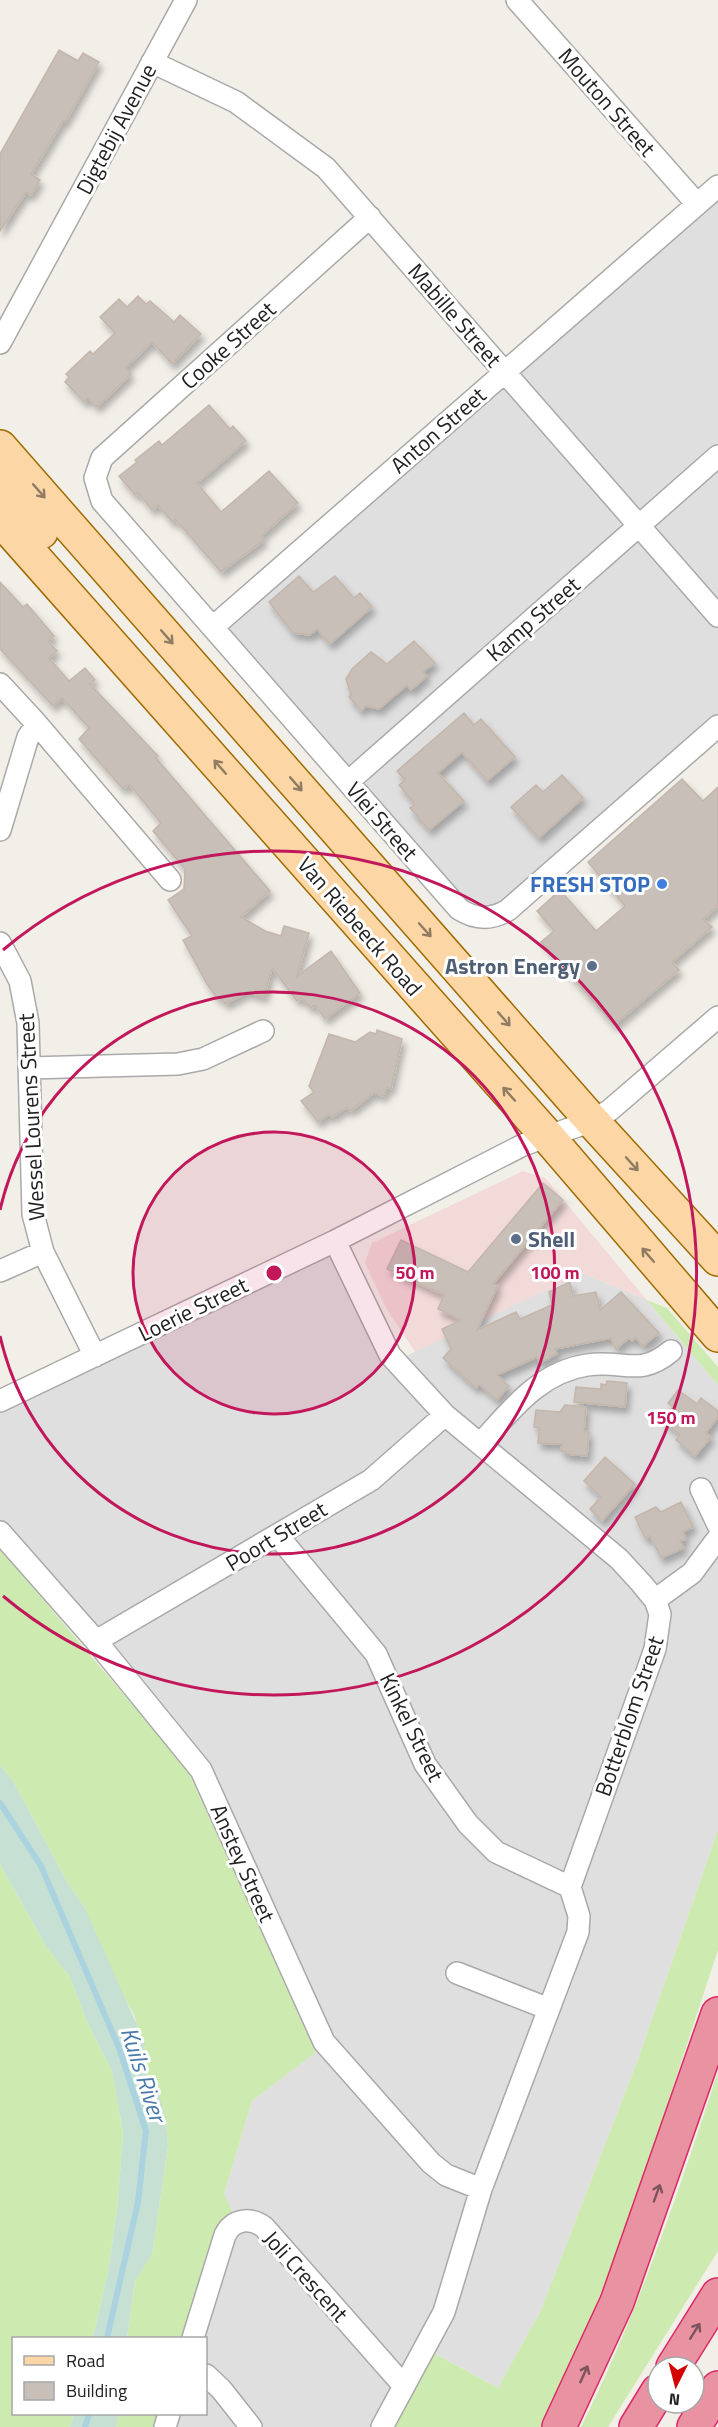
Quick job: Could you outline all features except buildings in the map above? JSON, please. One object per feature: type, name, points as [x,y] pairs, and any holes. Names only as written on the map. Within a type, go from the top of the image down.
[{"type":"highway","points":[[559,2427],[617,2302],[718,2013]]},
{"type":"highway","points":[[680,2355],[718,2295]]},
{"type":"highway","points":[[694,2427],[718,2388]]},
{"type":"highway","points":[[636,2427],[646,2411]]},
{"type":"main road","name":"Van Riebeeck Road","points":[[0,447],[592,1121],[718,1259]]},
{"type":"main road","points":[[0,487],[41,531],[82,594],[95,624]]},
{"type":"main road","name":"Van Riebeeck Road","points":[[0,519],[548,1137],[718,1335]]},
{"type":"street","name":"Digtebij Avenue","points":[[0,343],[186,0]]},
{"type":"street","name":"Mouton Street","points":[[517,0],[697,204]]},
{"type":"street","name":"Mabille Street","points":[[152,62],[236,102],[326,168],[718,616]]},
{"type":"street","name":"Anton Street","points":[[213,627],[718,186]]},
{"type":"street","name":"Cooke Street","points":[[95,478],[102,458],[370,217]]},
{"type":"street","name":"Kamp Street","points":[[348,782],[718,456]]},
{"type":"street","name":"Vlei Street","points":[[95,478],[102,501],[459,909],[476,917],[494,917],[508,910],[718,726]]},
{"type":"street","points":[[0,684],[170,880]]},
{"type":"street","points":[[0,830],[28,737],[37,724]]},
{"type":"street","name":"Wessel Lourens Street","points":[[0,943],[20,981],[24,1000],[29,1068],[33,1214],[43,1252],[95,1356]]},
{"type":"street","name":"Loerie Street","points":[[0,1401],[335,1241],[523,1145],[592,1121],[610,1110],[714,1030]]},
{"type":"street","points":[[29,1068],[178,1064],[203,1059],[262,1031]]},
{"type":"street","points":[[335,1241],[390,1356],[445,1415],[619,1559],[655,1600],[692,1573],[718,1538]]},
{"type":"street","points":[[0,1271],[43,1252]]},
{"type":"street","points":[[481,1443],[531,1389],[553,1376],[587,1365],[650,1366],[671,1352]]},
{"type":"street","name":"Poort Street","points":[[96,1641],[370,1480],[445,1415]]},
{"type":"street","points":[[701,1489],[718,1525]]},
{"type":"street","name":"Anstey Street","points":[[0,1532],[96,1641],[201,1770],[324,2042],[431,2163],[446,2175],[481,2189]]},
{"type":"street","name":"Kinkel Street","points":[[278,1536],[376,1654],[425,1764],[468,1824],[496,1852],[570,1887]]},
{"type":"street","name":"Botterblom Street","points":[[570,1887],[655,1649],[660,1614],[655,1600]]},
{"type":"street","points":[[382,2427],[449,2301],[481,2189],[578,1932],[579,1916],[570,1887]]},
{"type":"street","points":[[457,1973],[549,2009]]},
{"type":"street","name":"Joli Crescent","points":[[193,2337],[225,2235],[236,2223],[250,2220],[264,2227],[404,2386]]},
{"type":"street","points":[[207,2376],[221,2389],[251,2427]]},
{"type":"shaded area","points":[[718,188],[718,724],[507,909],[476,916],[214,628]]},
{"type":"shaded area","points":[[523,1171],[545,1178],[647,1300],[582,1273],[415,1352],[386,1308],[365,1263],[372,1243]]},
{"type":"shaded area","points":[[336,1240],[395,1361],[582,1273],[647,1300],[718,1385],[718,1830],[637,2062],[541,2310],[498,2388],[427,2349],[383,2427],[164,2427],[169,2415],[207,2415],[207,2337],[192,2337],[224,2194],[252,2101],[325,2044],[200,1771],[0,1535],[0,1400]]},
{"type":"green space","points":[[647,1300],[667,1308],[718,1367],[718,1385]]},
{"type":"green space","points":[[0,1549],[187,1769],[316,2052],[252,2101],[224,2194],[234,2215],[184,2337],[127,2337],[135,2281],[152,2254],[168,2146],[166,2122],[146,2071],[140,2064],[142,2056],[135,2017],[113,1975],[85,1908],[68,1884],[13,1781],[0,1765]]},
{"type":"green space","points":[[0,1765],[13,1781],[68,1884],[85,1908],[145,2043],[140,2064],[158,2090],[166,2122],[168,2146],[152,2254],[135,2281],[127,2337],[93,2337],[109,2267],[118,2201],[123,2132],[112,2071],[88,2024],[70,1977],[46,1946],[0,1864]]},
{"type":"green space","points":[[718,1830],[718,1950],[625,2233],[585,2332],[541,2427],[392,2427],[432,2352],[498,2388],[541,2310],[637,2062]]},
{"type":"green space","points":[[0,1864],[46,1946],[70,1977],[88,2024],[112,2071],[123,2132],[118,2201],[109,2267],[93,2337],[12,2337],[12,2415],[74,2415],[70,2427],[0,2427]]},
{"type":"green space","points":[[718,2072],[718,2251],[653,2355],[646,2355],[646,2366],[608,2427],[581,2427],[621,2340],[672,2207]]},
{"type":"green space","points":[[74,2415],[119,2415],[116,2427],[70,2427]]},
{"type":"green space","points":[[119,2415],[161,2415],[156,2427],[116,2427]]},
{"type":"waterway","name":"Kuils River","points":[[0,1803],[41,1866],[119,2048],[146,2131],[138,2202],[107,2337]]},
{"type":"waterway","name":"Kuils River","points":[[85,2427],[89,2415]]},
{"type":"place","name":"FRESH STOP","points":[[662,884]]},
{"type":"place","name":"Astron Energy","points":[[592,966]]},
{"type":"place","name":"Shell","points":[[516,1239]]}]
